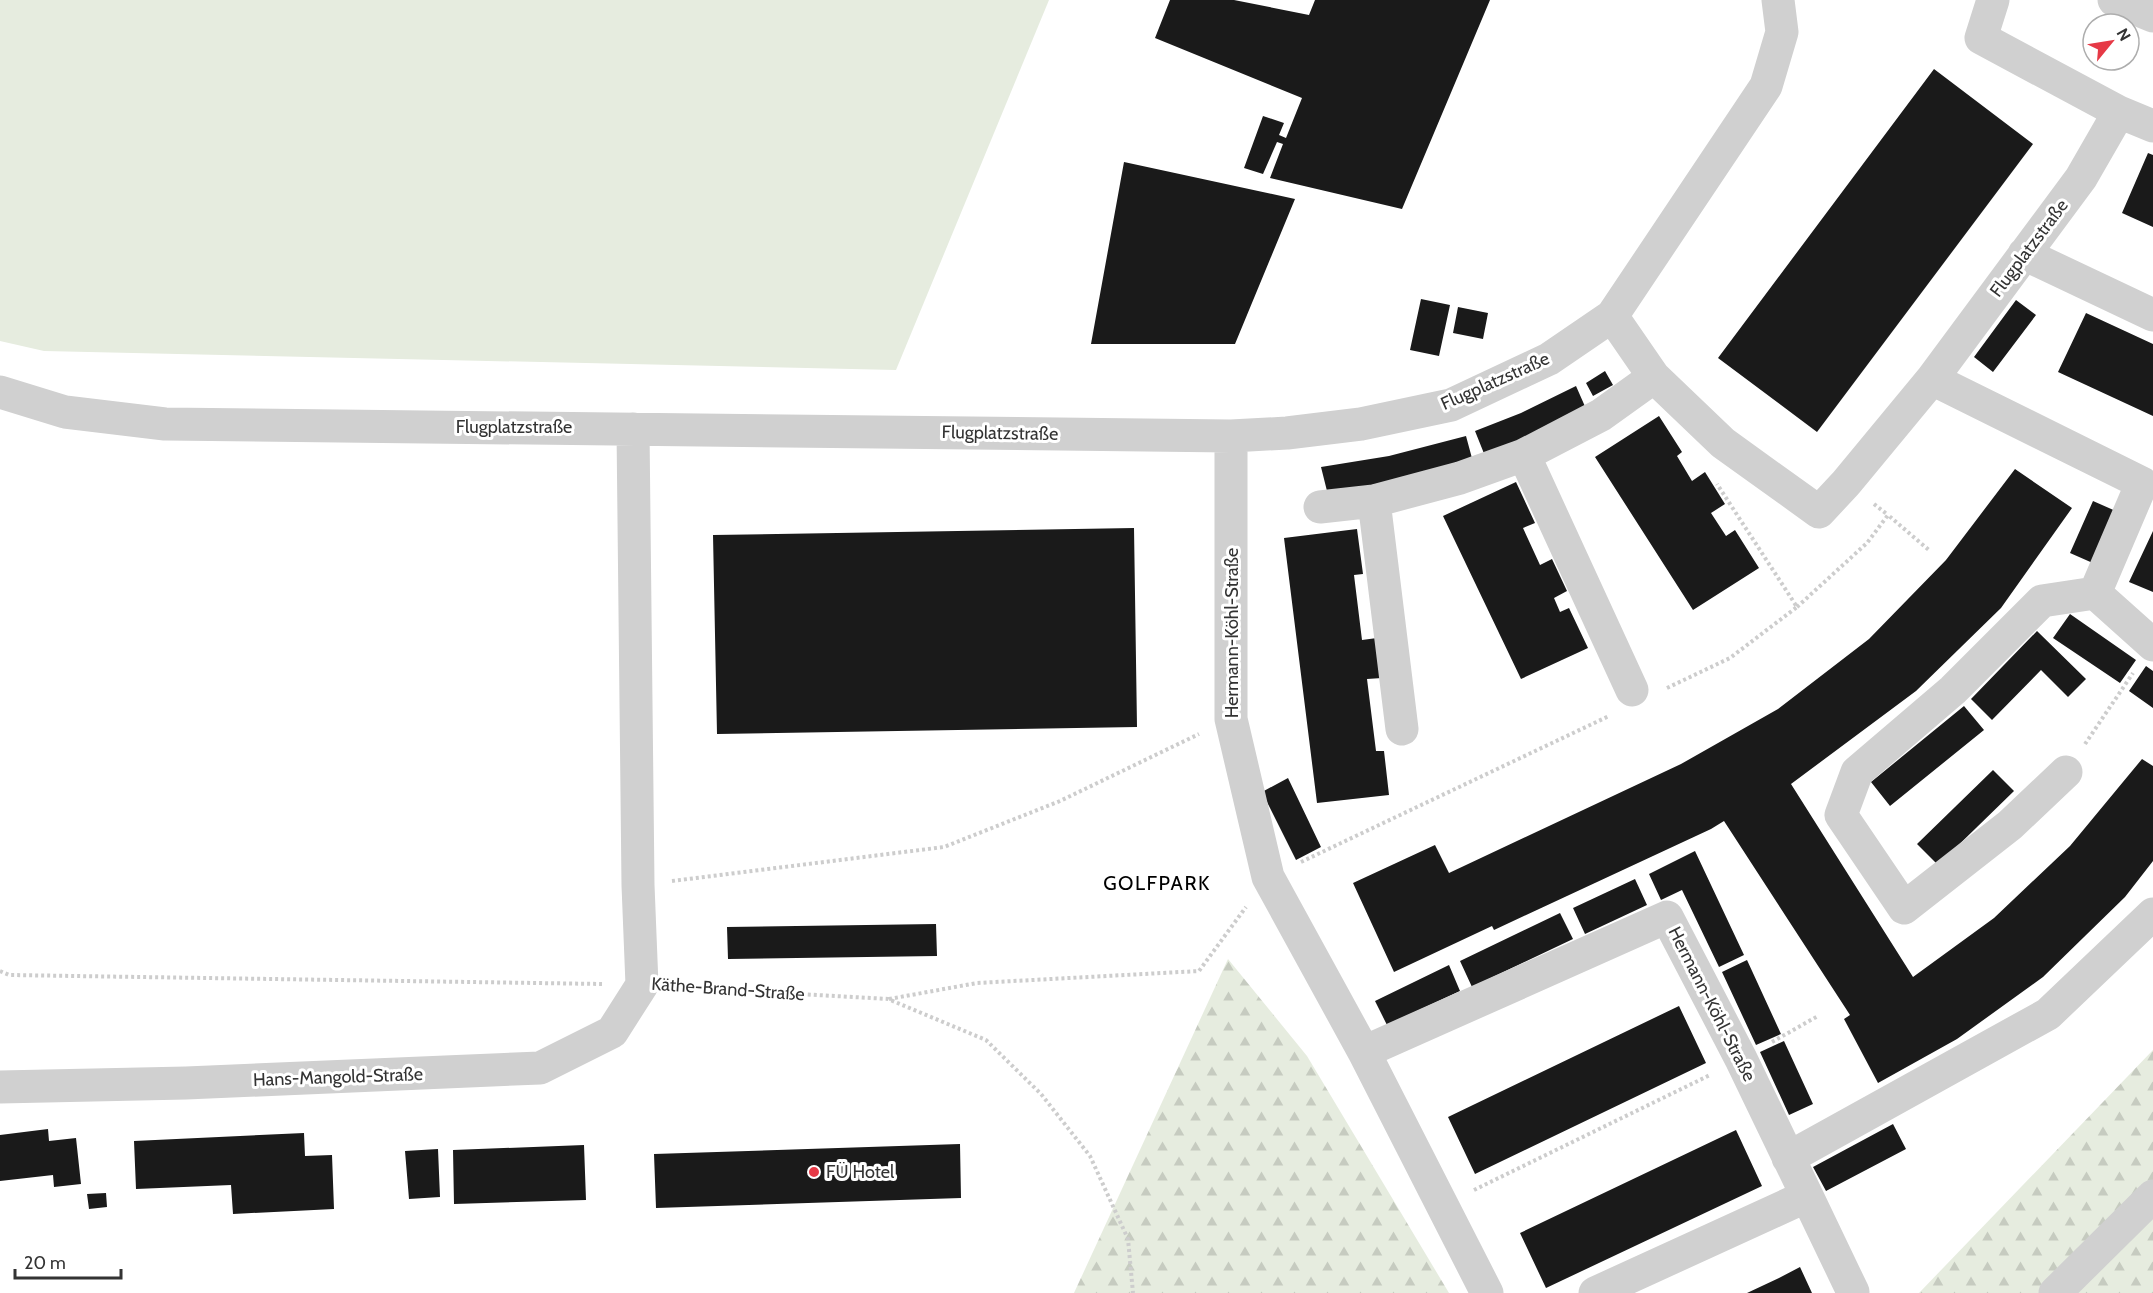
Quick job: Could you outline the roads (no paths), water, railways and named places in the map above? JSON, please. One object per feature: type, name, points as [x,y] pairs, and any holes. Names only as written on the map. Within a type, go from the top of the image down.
[{"type":"street","name":"Flugplatzstraße","points":[[0,392],[65,412],[165,424],[1231,436],[1287,433],[1361,424],[1451,405],[1549,359],[1612,316],[1766,86],[1782,32],[1778,0]]},
{"type":"street","points":[[1994,0],[1981,38],[2119,112],[2153,126]]},
{"type":"street","points":[[2114,0],[2153,16]]},
{"type":"street","name":"Flugplatzstraße","points":[[1654,377],[1723,443],[1819,512],[1932,379],[2081,178],[2119,112]]},
{"type":"street","points":[[2024,254],[2153,315]]},
{"type":"street","points":[[1320,507],[1374,501],[1460,478],[1524,455],[1602,415],[1654,377],[1612,316]]},
{"type":"street","points":[[1932,379],[2142,483],[2095,593]]},
{"type":"street","name":"Käthe-Brand-Straße","points":[[633,429],[638,885],[642,985]]},
{"type":"street","name":"Hermann-Köhl-Straße","points":[[1231,436],[1231,719],[1268,877],[1364,1052],[1487,1293]]},
{"type":"street","points":[[1524,455],[1632,690]]},
{"type":"street","points":[[1374,501],[1402,729]]},
{"type":"street","points":[[2095,593],[2143,637]]},
{"type":"street","points":[[2066,772],[2010,825],[1904,908],[1841,815],[1857,772],[1953,690],[2042,601],[2095,593]]},
{"type":"street","points":[[1788,1158],[2049,1014],[2153,914]]},
{"type":"street","name":"Hermann-Köhl-Straße","points":[[1364,1052],[1667,917],[1741,1059],[1853,1292]]},
{"type":"street","name":"Hans-Mangold-Straße","points":[[0,1087],[186,1083],[540,1068],[612,1032],[642,985]]},
{"type":"street","points":[[1595,1293],[1807,1196]]},
{"type":"street","points":[[2055,1293],[2153,1196]]},
{"type":"place","name":"FÜ Hotel","points":[[814,1172]]},
{"type":"district","name":"GOLFPARK","points":[[1157,883]]}]
